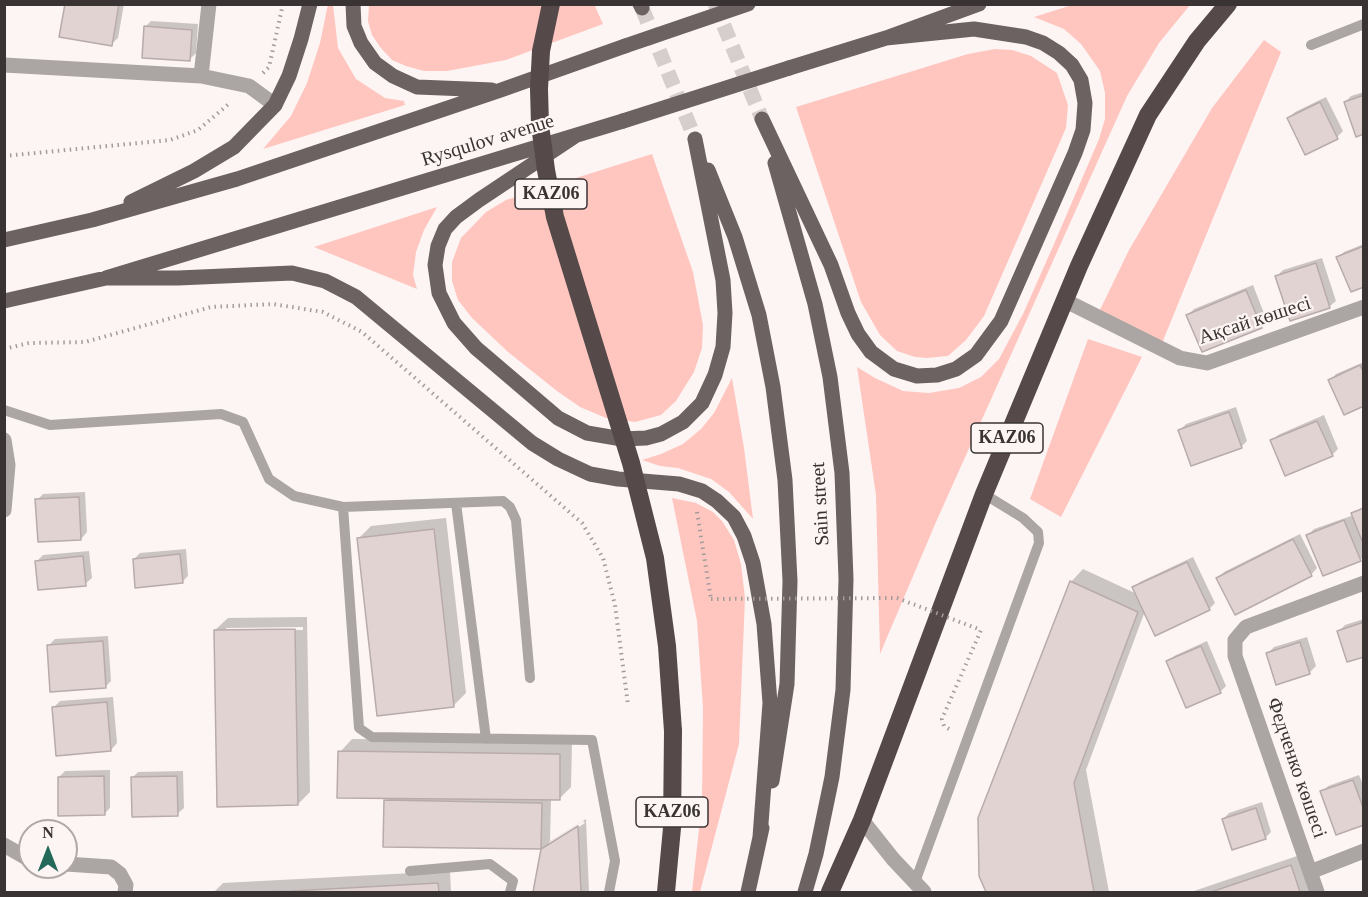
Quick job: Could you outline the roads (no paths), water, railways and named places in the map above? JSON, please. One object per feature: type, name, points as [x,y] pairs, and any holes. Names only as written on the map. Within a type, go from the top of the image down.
[{"type":"highway","name":"KАZ06","points":[[551,4],[541,51],[539,89],[540,125],[546,170],[555,217],[631,463],[655,558],[667,646],[673,731],[672,817],[666,892]]},
{"type":"highway","name":"KАZ06","points":[[830,892],[862,820],[984,494],[1064,300],[1148,115],[1197,40],[1228,4]]},
{"type":"main road","points":[[92,220],[195,171],[234,147],[275,105],[289,76],[310,4]]},
{"type":"main road","points":[[353,4],[354,26],[361,44],[375,63],[393,76],[417,87],[501,90]]},
{"type":"main road","points":[[4,240],[92,220],[237,179],[748,4]]},
{"type":"main road","name":"Rysqulov avenue","points":[[4,301],[106,278],[575,136],[886,39],[980,4]]},
{"type":"main road","name":"Sain street","points":[[805,892],[816,854],[832,777],[843,690],[846,579],[842,473],[830,377],[815,304],[762,119],[831,265],[858,334],[871,352],[894,369],[917,376],[937,375],[956,369],[976,355],[1001,321],[1083,130],[1085,103],[1081,80],[1072,65],[1043,43],[1026,37],[974,28],[886,39]]},
{"type":"main road","name":"Sain street","points":[[575,136],[456,217],[445,229],[438,246],[435,265],[438,293],[454,323],[476,348],[558,418],[587,433],[622,439],[646,438],[661,434],[683,422],[702,403],[715,375],[723,347],[725,313],[723,280],[695,139],[735,237],[759,315],[773,387],[785,480],[790,581],[787,684],[775,768],[748,892]]},
{"type":"main road","points":[[106,278],[178,278],[292,273],[325,281],[356,297],[490,409],[558,459],[590,474],[618,479],[679,484],[702,491],[717,501],[734,517],[744,536],[753,562],[764,624],[770,703],[760,837]]},
{"type":"street","points":[[201,76],[209,4]]},
{"type":"street","points":[[4,65],[201,76],[249,86],[275,105]]},
{"type":"street","name":"Ақсай көшесі","points":[[1064,300],[1180,358],[1207,363],[1364,307]]},
{"type":"street","points":[[4,440],[8,465],[4,510]]},
{"type":"street","name":"Федченко көшесі","points":[[1317,892],[1235,656],[1235,640],[1246,627],[1364,583]]},
{"type":"street","points":[[862,820],[919,887]]},
{"type":"street","points":[[4,845],[18,853]]},
{"type":"street","points":[[1310,872],[1364,851]]},
{"type":"street","points":[[78,865],[111,867],[120,874],[126,885],[125,892]]},
{"type":"lane","points":[[1311,45],[1364,24]]},
{"type":"lane","points":[[4,410],[50,425],[221,414],[243,422],[269,479],[294,496],[343,507],[503,501],[510,507],[516,520],[530,678]]},
{"type":"lane","points":[[919,887],[1039,543],[1038,532],[1023,519],[984,494]]},
{"type":"lane","points":[[456,503],[486,739]]},
{"type":"lane","points":[[343,507],[359,728],[372,737],[592,740],[615,861],[609,892]]},
{"type":"lane","points":[[410,871],[490,864],[513,881],[510,892]]},
{"type":"tunnel","points":[[715,4],[762,119]]},
{"type":"tunnel","points":[[642,8],[695,139]]}]
